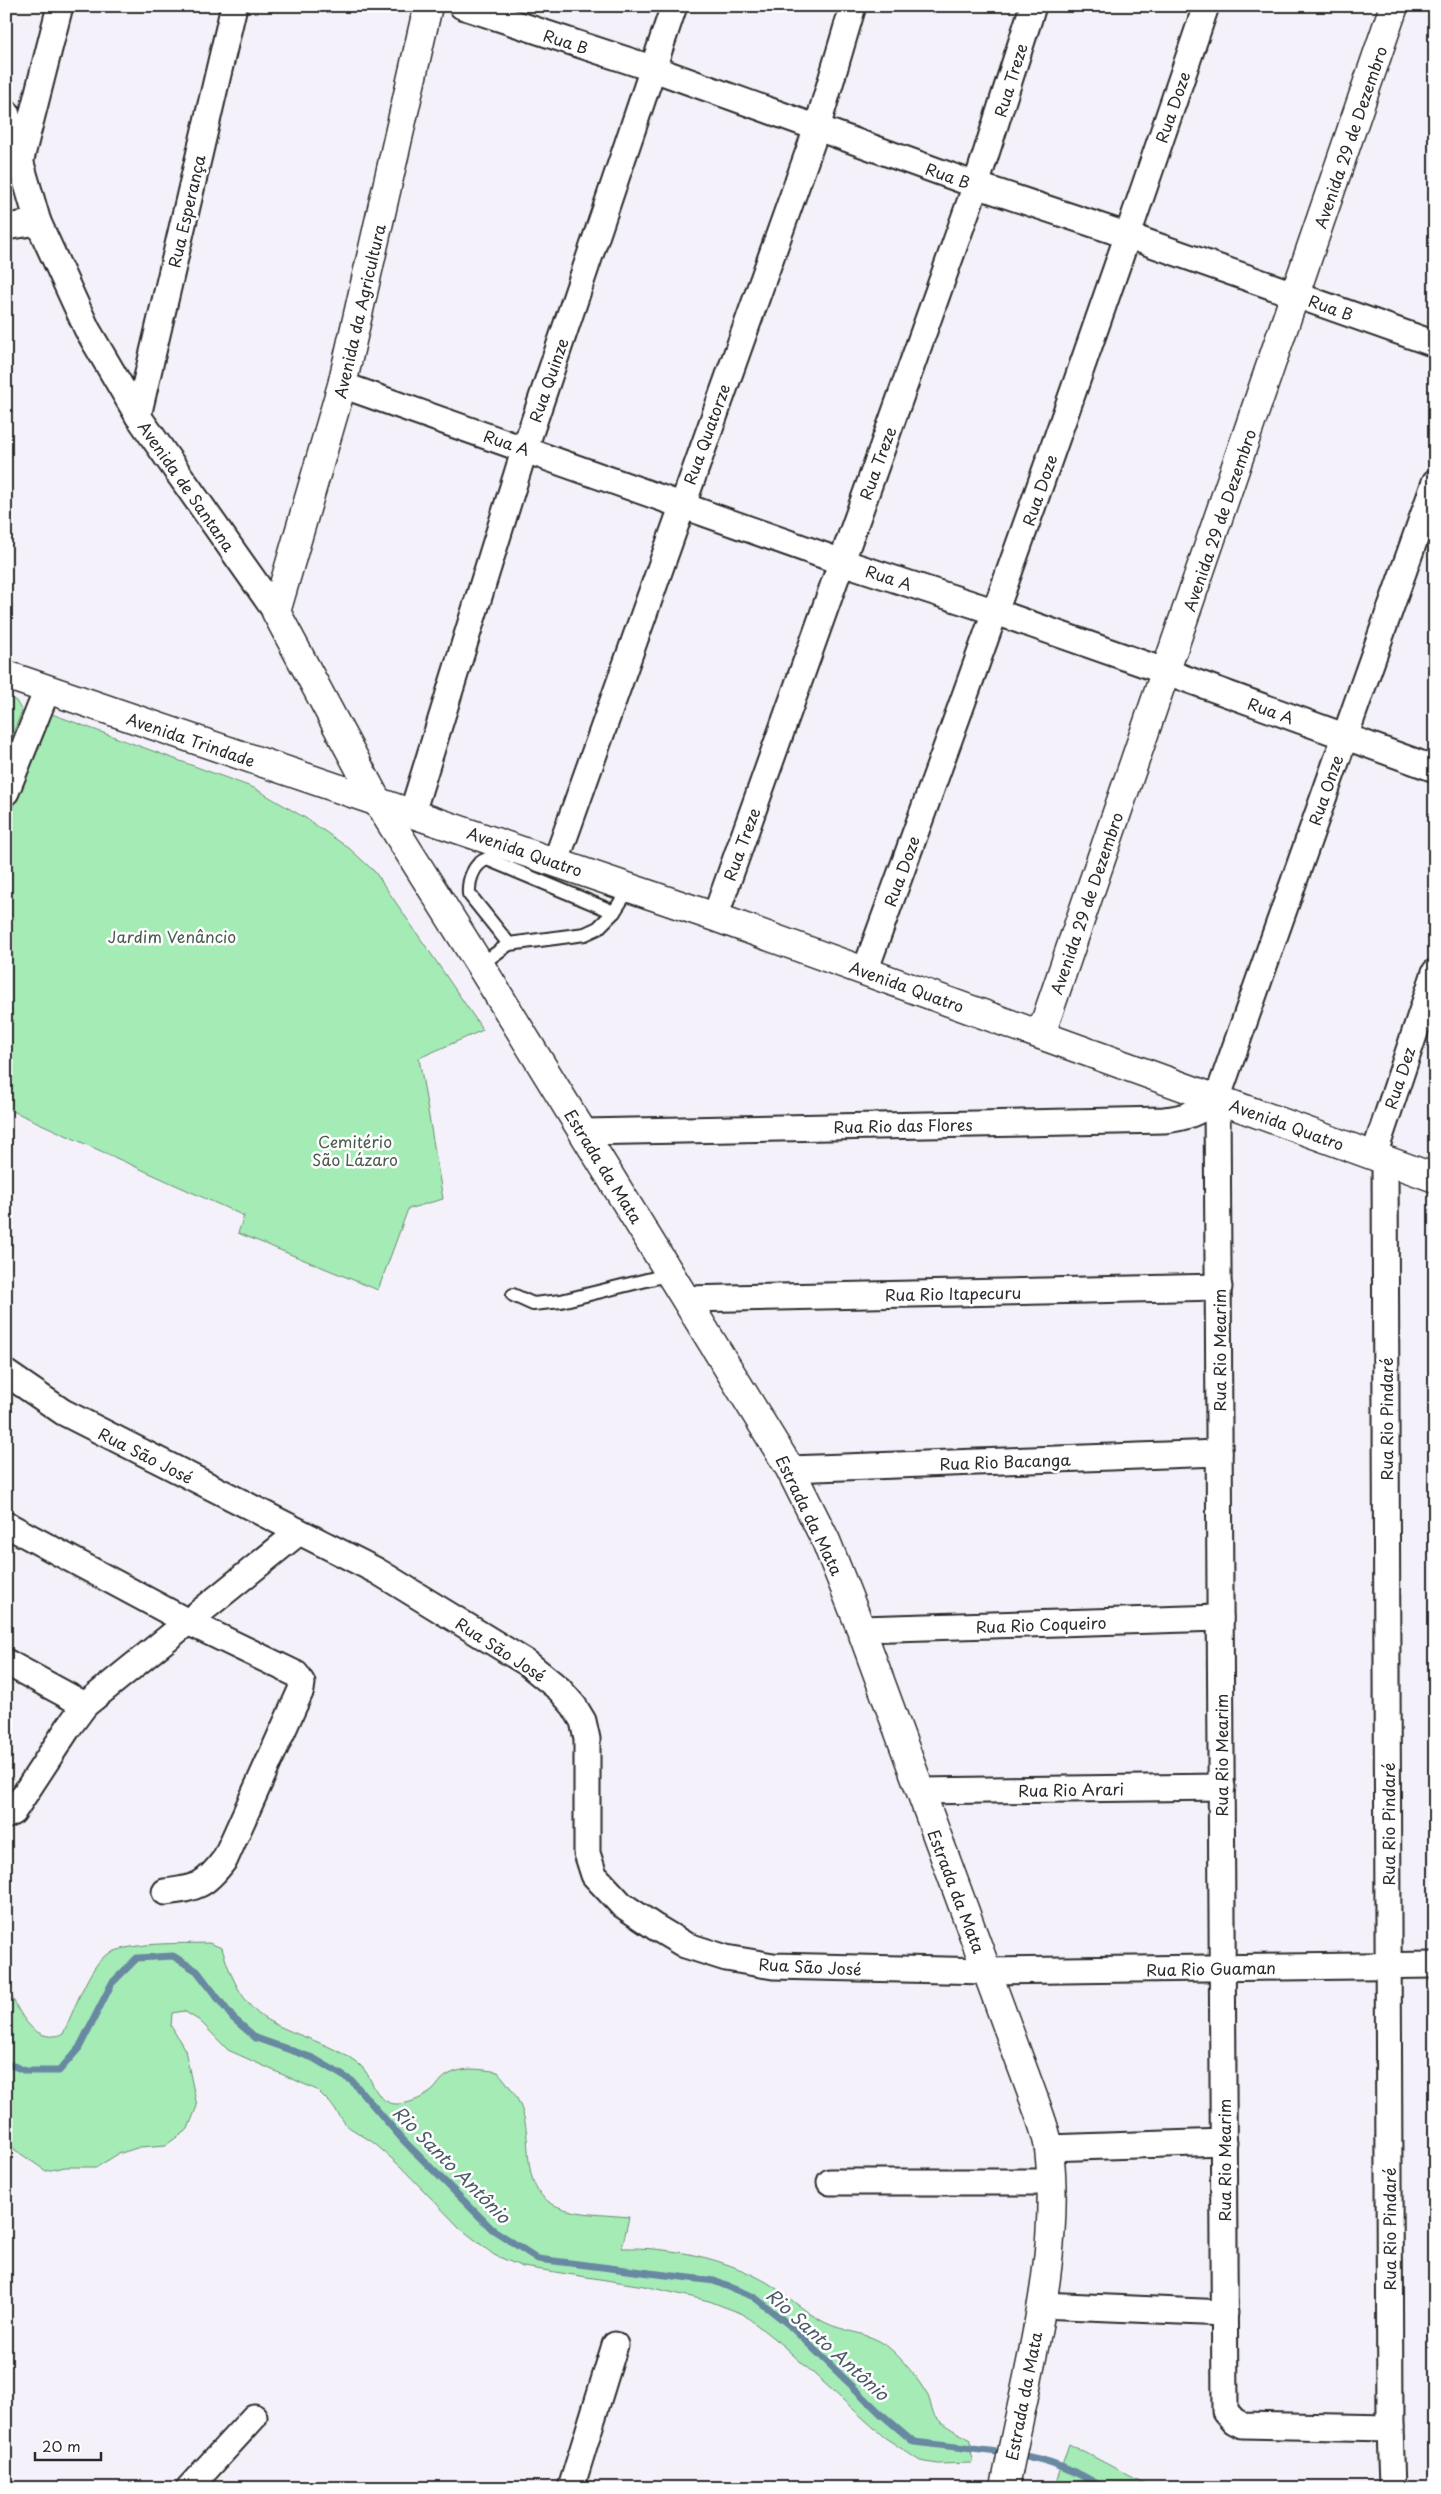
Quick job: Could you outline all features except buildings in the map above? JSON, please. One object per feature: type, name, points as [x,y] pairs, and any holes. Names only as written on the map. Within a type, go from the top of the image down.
[{"type":"main road","name":"Avenida da Agricultura","points":[[276,612],[342,385],[428,6]]},
{"type":"main road","name":"Avenida 29 de Dezembro","points":[[1041,1034],[1167,672],[1394,6]]},
{"type":"main road","name":"Avenida de Santana","points":[[276,612],[376,801]]},
{"type":"main road","name":"Avenida Trindade","points":[[6,675],[376,801]]},
{"type":"main road","name":"Avenida Quatro","points":[[376,801],[556,861],[715,917],[1435,1178]]},
{"type":"main road","name":"Estrada da Mata","points":[[376,801],[480,965],[790,1469],[826,1541],[861,1629],[1035,2102],[1048,2148],[1050,2182],[1049,2238],[1041,2305],[1005,2484]]},
{"type":"street","name":"Avenida de Santana","points":[[21,159],[60,6]]},
{"type":"street","name":"Rua Esperança","points":[[138,416],[234,6]]},
{"type":"street","name":"Rua B","points":[[462,6],[506,13],[654,69],[976,185],[1129,236],[1435,344]]},
{"type":"street","name":"Rua Quinze","points":[[412,813],[525,448],[674,6]]},
{"type":"street","name":"Rua Quatorze","points":[[556,861],[817,128],[853,6]]},
{"type":"street","name":"Rua Treze","points":[[715,917],[976,185],[1033,6]]},
{"type":"street","name":"Rua Doze","points":[[865,971],[996,612],[1129,236],[1206,6]]},
{"type":"street","name":"Avenida de Santana","points":[[6,112],[38,222],[87,329],[138,416],[276,612]]},
{"type":"street","points":[[6,226],[38,222]]},
{"type":"street","name":"Rua A","points":[[342,385],[525,448],[681,506],[842,562],[996,612],[1167,672],[1435,770]]},
{"type":"street","name":"Rua Onze","points":[[1217,1099],[1435,482]]},
{"type":"street","points":[[6,792],[47,690]]},
{"type":"street","name":"Rua Dez","points":[[1379,1157],[1435,972]]},
{"type":"street","name":"Rua Rio das Flores","points":[[583,1132],[1164,1120],[1184,1118],[1200,1112],[1217,1099]]},
{"type":"street","name":"Rua Rio Mearim","points":[[1217,1099],[1225,2411],[1242,2425],[1390,2428]]},
{"type":"street","name":"Rua Rio Pindaré","points":[[1379,1157],[1392,2488]]},
{"type":"street","name":"Rua Rio Itapecuru","points":[[687,1299],[1218,1286]]},
{"type":"street","name":"Rua São José","points":[[6,1373],[63,1412],[377,1571],[526,1663],[559,1689],[574,1706],[583,1721],[588,1739],[587,1854],[594,1875],[620,1904],[685,1945],[726,1958],[773,1966],[987,1971]]},
{"type":"street","name":"Rua Rio Bacanga","points":[[790,1469],[1219,1453]]},
{"type":"street","points":[[9,1526],[188,1622],[296,1674],[302,1683],[302,1690],[225,1859],[212,1876],[202,1884],[194,1888],[165,1892]]},
{"type":"street","points":[[6,1816],[13,1812],[68,1728],[85,1706],[299,1532]]},
{"type":"street","name":"Rua Rio Coqueiro","points":[[861,1629],[1220,1618]]},
{"type":"street","points":[[6,1662],[85,1706]]},
{"type":"street","name":"Rua Rio Arari","points":[[920,1791],[1222,1787]]},
{"type":"street","name":"Rua Rio Guaman","points":[[987,1971],[1435,1965]]},
{"type":"street","points":[[1048,2148],[1224,2142]]},
{"type":"street","points":[[830,2182],[1050,2182]]},
{"type":"street","points":[[1041,2305],[1225,2313]]},
{"type":"street","points":[[571,2488],[615,2344]]},
{"type":"street","points":[[189,2488],[254,2417]]},
{"type":"lane","points":[[509,944],[468,894],[468,885],[476,866],[487,859],[614,912]]},
{"type":"lane","points":[[480,965],[509,944],[585,934],[598,928],[614,912],[630,888]]},
{"type":"lane","points":[[513,1295],[533,1304],[561,1301],[671,1274]]},
{"type":"green space","points":[[6,694],[16,701],[22,711],[6,750]]},
{"type":"green space","name":"Jardim Venâncio","points":[[49,713],[254,788],[307,819],[350,849],[375,872],[483,1030],[419,1058],[443,1199],[408,1209],[378,1290],[238,1233],[244,1216],[6,1108],[6,824]]},
{"type":"green space","points":[[209,1943],[222,1948],[238,1988],[258,2014],[278,2026],[349,2057],[364,2069],[376,2091],[384,2100],[390,2103],[401,2104],[419,2099],[433,2090],[446,2076],[458,2071],[478,2069],[498,2072],[509,2085],[522,2110],[526,2125],[530,2171],[542,2196],[554,2205],[572,2211],[629,2217],[622,2248],[678,2252],[734,2267],[768,2283],[824,2322],[880,2341],[899,2357],[915,2376],[928,2396],[936,2417],[948,2427],[971,2440],[972,2463],[938,2464],[920,2461],[884,2437],[782,2345],[743,2314],[709,2301],[644,2286],[523,2267],[494,2255],[460,2228],[400,2166],[374,2143],[347,2126],[331,2104],[317,2090],[228,2050],[200,2021],[184,2011],[172,2013],[171,2026],[185,2050],[197,2106],[188,2129],[166,2145],[140,2147],[118,2154],[97,2167],[65,2167],[46,2171],[15,2150],[6,2138],[6,1984],[20,2013],[34,2030],[52,2036],[63,2034],[87,1981],[93,1970],[105,1956],[115,1951],[141,1946]]},
{"type":"green space","points":[[1069,2444],[1153,2488],[1054,2488]]},
{"type":"waterway","name":"Rio Santo Antônio","points":[[6,2063],[26,2071],[59,2071],[79,2048],[112,1983],[137,1958],[173,1956],[197,1971],[233,2018],[256,2038],[313,2058],[352,2081],[403,2140],[492,2229],[538,2259],[714,2281],[754,2297],[788,2324],[880,2413],[914,2442],[1006,2453]]},
{"type":"waterway","name":"Rio Santo Antônio","points":[[1017,2455],[1041,2459],[1083,2476],[1104,2488]]},
{"type":"park label","name":"Cemitério São Lázaro","points":[[355,1150]]}]
